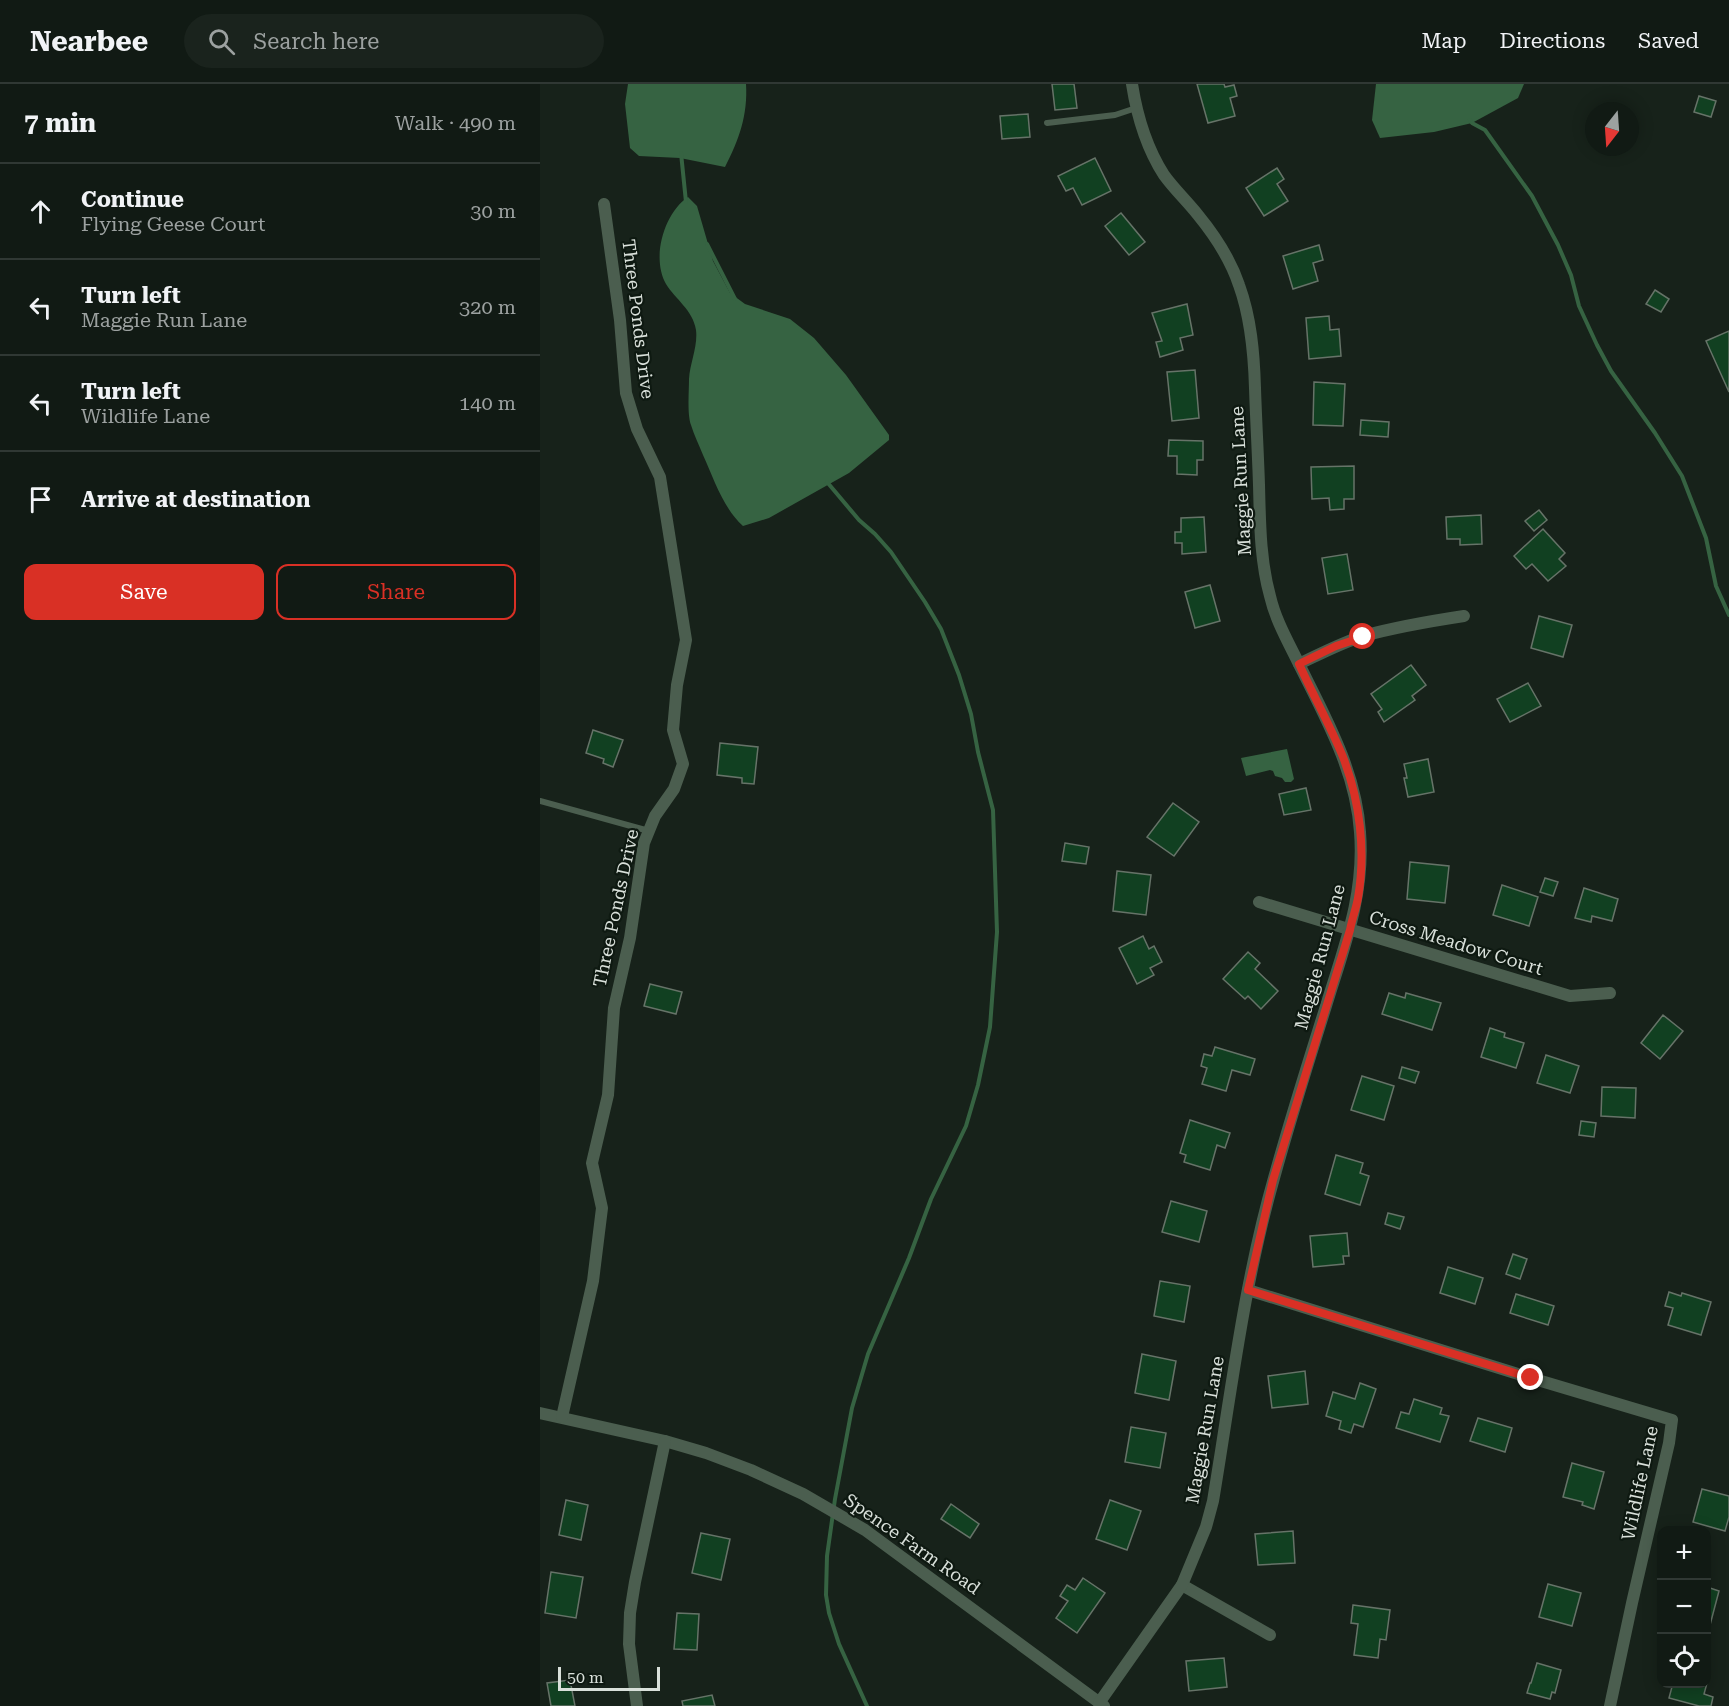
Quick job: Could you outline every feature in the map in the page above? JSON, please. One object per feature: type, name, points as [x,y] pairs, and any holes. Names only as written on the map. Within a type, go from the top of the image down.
[{"type":"street","name":"Maggie Run Lane","points":[[1101,1704],[1182,1585],[1203,1536],[1213,1500],[1248,1290],[1273,1180],[1350,930],[1358,898],[1361,864],[1361,833],[1352,781],[1270,599],[1263,562],[1259,519],[1253,343],[1241,291],[1227,256],[1215,237],[1175,190],[1155,158],[1140,123],[1132,84]]},
{"type":"street","name":"Three Ponds Drive","points":[[562,1417],[593,1281],[602,1208],[592,1163],[608,1095],[614,1008],[630,938],[644,843],[655,816],[674,789],[684,764],[673,730],[676,685],[686,640],[660,477],[637,429],[626,393],[620,320],[604,204]]},
{"type":"street","points":[[1299,664],[1336,646],[1363,637],[1464,616]]},
{"type":"street","name":"Cross Meadow Court","points":[[1259,902],[1570,996],[1611,993]]},
{"type":"street","name":"Wildlife Lane","points":[[1248,1290],[1672,1420],[1669,1443],[1610,1706]]},
{"type":"street","name":"Spence Farm Road","points":[[540,1413],[665,1440],[751,1470],[803,1494],[865,1530],[1101,1704]]},
{"type":"street","points":[[637,1706],[629,1644],[630,1613],[634,1582],[665,1440]]},
{"type":"street","points":[[1182,1585],[1270,1635]]},
{"type":"lane","points":[[1047,123],[1115,115],[1136,108]]},
{"type":"lane","points":[[540,801],[649,831]]},
{"type":"shaded area","points":[[628,84],[746,84],[746,106],[742,127],[725,167],[680,158],[639,156],[630,148],[625,104]]},
{"type":"shaded area","points":[[1376,84],[1524,84],[1518,98],[1472,123],[1434,132],[1380,138],[1372,120]]},
{"type":"shaded area","points":[[688,197],[697,206],[713,261],[730,293],[745,304],[790,319],[814,338],[846,375],[889,435],[889,440],[849,473],[769,518],[743,526],[730,511],[720,493],[691,425],[689,379],[696,330],[691,316],[666,284],[660,262],[662,237],[667,225],[672,214]]},
{"type":"shaded area","points":[[1287,749],[1294,779],[1291,782],[1285,782],[1270,770],[1246,776],[1241,758]]},
{"type":"building","points":[[1052,84],[1074,84],[1077,108],[1055,110]]},
{"type":"building","points":[[1197,84],[1224,84],[1225,87],[1234,85],[1237,96],[1230,98],[1235,116],[1208,123]]},
{"type":"building","points":[[1699,96],[1716,101],[1711,117],[1694,112]]},
{"type":"building","points":[[1028,114],[1030,137],[1002,139],[1000,116]]},
{"type":"building","points":[[1095,158],[1111,191],[1082,205],[1073,188],[1066,191],[1058,176]]},
{"type":"building","points":[[1277,168],[1284,179],[1277,184],[1288,201],[1264,216],[1246,188]]},
{"type":"building","points":[[1121,213],[1145,242],[1129,255],[1105,226]]},
{"type":"building","points":[[1319,245],[1323,260],[1313,263],[1318,281],[1293,289],[1283,256]]},
{"type":"building","points":[[1655,290],[1669,299],[1661,312],[1646,304]]},
{"type":"building","points":[[1187,304],[1193,335],[1180,338],[1183,350],[1160,357],[1156,342],[1162,341],[1152,313]]},
{"type":"building","points":[[1329,316],[1330,330],[1339,329],[1341,356],[1309,359],[1306,318]]},
{"type":"building","points":[[1729,331],[1729,392],[1706,341]]},
{"type":"building","points":[[1195,370],[1199,418],[1172,421],[1167,372]]},
{"type":"building","points":[[1314,382],[1345,384],[1343,426],[1313,425]]},
{"type":"building","points":[[1361,420],[1389,422],[1388,437],[1360,435]]},
{"type":"building","points":[[1169,440],[1203,441],[1203,460],[1197,460],[1197,475],[1177,474],[1177,456],[1168,456]]},
{"type":"building","points":[[1354,466],[1354,499],[1344,499],[1344,509],[1330,510],[1329,498],[1312,499],[1311,467]]},
{"type":"building","points":[[1539,510],[1547,520],[1534,531],[1525,521]]},
{"type":"building","points":[[1481,515],[1482,544],[1460,545],[1460,539],[1447,539],[1446,517]]},
{"type":"building","points":[[1204,517],[1206,552],[1182,554],[1182,543],[1175,543],[1175,532],[1181,532],[1181,518]]},
{"type":"building","points":[[1543,529],[1565,553],[1559,559],[1566,566],[1548,581],[1532,564],[1526,569],[1514,556]]},
{"type":"building","points":[[1347,554],[1353,590],[1328,594],[1322,558]]},
{"type":"building","points":[[1210,585],[1220,621],[1195,628],[1185,592]]},
{"type":"building","points":[[1539,616],[1572,625],[1563,657],[1531,648]]},
{"type":"building","points":[[1411,665],[1426,685],[1412,696],[1415,700],[1384,722],[1378,712],[1382,709],[1371,694]]},
{"type":"building","points":[[1528,683],[1541,706],[1510,722],[1497,699]]},
{"type":"building","points":[[593,730],[623,740],[613,767],[603,763],[604,759],[586,753]]},
{"type":"building","points":[[720,743],[758,747],[754,784],[742,783],[742,778],[717,775]]},
{"type":"building","points":[[1428,759],[1434,792],[1408,797],[1404,764]]},
{"type":"building","points":[[1306,788],[1311,810],[1284,815],[1279,794]]},
{"type":"building","points":[[1173,803],[1199,822],[1174,856],[1147,837]]},
{"type":"building","points":[[1065,843],[1089,847],[1086,864],[1062,861]]},
{"type":"building","points":[[1410,862],[1449,866],[1445,903],[1407,899]]},
{"type":"building","points":[[1117,871],[1151,875],[1146,915],[1113,911]]},
{"type":"building","points":[[1545,878],[1558,882],[1553,896],[1540,892]]},
{"type":"building","points":[[1502,885],[1538,897],[1529,926],[1493,915]]},
{"type":"building","points":[[1584,888],[1618,899],[1612,921],[1592,916],[1591,922],[1575,918]]},
{"type":"building","points":[[1143,936],[1149,949],[1154,946],[1162,962],[1150,968],[1154,975],[1137,984],[1119,948]]},
{"type":"building","points":[[1248,952],[1260,963],[1255,969],[1278,991],[1261,1009],[1248,996],[1245,999],[1223,979]]},
{"type":"building","points":[[650,984],[682,992],[676,1014],[644,1006]]},
{"type":"building","points":[[1389,993],[1405,998],[1406,993],[1441,1003],[1432,1030],[1382,1014]]},
{"type":"building","points":[[1663,1015],[1683,1031],[1660,1059],[1641,1043]]},
{"type":"building","points":[[1490,1028],[1505,1033],[1504,1037],[1524,1043],[1516,1068],[1481,1057]]},
{"type":"building","points":[[1215,1047],[1255,1059],[1250,1075],[1232,1070],[1226,1091],[1202,1084],[1207,1068],[1201,1066],[1204,1054],[1212,1056]]},
{"type":"building","points":[[1546,1055],[1579,1066],[1570,1093],[1537,1083]]},
{"type":"building","points":[[1402,1067],[1419,1072],[1415,1083],[1399,1078]]},
{"type":"building","points":[[1362,1076],[1394,1086],[1384,1120],[1351,1110]]},
{"type":"building","points":[[1602,1087],[1636,1088],[1635,1118],[1601,1116]]},
{"type":"building","points":[[1190,1120],[1230,1133],[1225,1148],[1217,1145],[1210,1170],[1184,1162],[1186,1155],[1180,1153]]},
{"type":"building","points":[[1581,1121],[1596,1123],[1594,1137],[1579,1135]]},
{"type":"building","points":[[1336,1155],[1363,1163],[1360,1173],[1369,1176],[1360,1205],[1325,1194]]},
{"type":"building","points":[[1171,1201],[1207,1211],[1199,1242],[1162,1232]]},
{"type":"building","points":[[1388,1213],[1404,1217],[1400,1229],[1385,1224]]},
{"type":"building","points":[[1347,1233],[1349,1256],[1343,1256],[1344,1264],[1313,1267],[1310,1236]]},
{"type":"building","points":[[1513,1254],[1527,1259],[1520,1279],[1506,1274]]},
{"type":"building","points":[[1448,1267],[1483,1278],[1475,1304],[1440,1293]]},
{"type":"building","points":[[1160,1281],[1190,1286],[1184,1322],[1154,1316]]},
{"type":"building","points":[[1669,1292],[1681,1296],[1682,1293],[1711,1302],[1701,1335],[1668,1325],[1673,1308],[1665,1306]]},
{"type":"building","points":[[1516,1294],[1554,1306],[1548,1325],[1510,1313]]},
{"type":"building","points":[[1142,1354],[1176,1361],[1169,1400],[1135,1393]]},
{"type":"building","points":[[1305,1371],[1308,1404],[1272,1408],[1268,1376]]},
{"type":"building","points":[[1360,1383],[1376,1389],[1363,1427],[1354,1424],[1351,1433],[1339,1429],[1341,1421],[1326,1416],[1333,1392],[1355,1399]]},
{"type":"building","points":[[1414,1399],[1442,1408],[1440,1414],[1449,1416],[1440,1442],[1396,1428],[1401,1412],[1409,1414]]},
{"type":"building","points":[[1478,1418],[1512,1428],[1505,1452],[1470,1441]]},
{"type":"building","points":[[1131,1427],[1166,1433],[1160,1468],[1125,1462]]},
{"type":"building","points":[[1572,1463],[1604,1472],[1594,1509],[1582,1505],[1583,1502],[1563,1497]]},
{"type":"building","points":[[1702,1489],[1729,1496],[1729,1517],[1725,1531],[1693,1522]]},
{"type":"building","points":[[566,1500],[588,1505],[581,1540],[559,1535]]},
{"type":"building","points":[[1110,1500],[1141,1511],[1127,1550],[1096,1539]]},
{"type":"building","points":[[951,1504],[979,1524],[970,1538],[941,1519]]},
{"type":"building","points":[[1293,1531],[1295,1563],[1258,1565],[1255,1534]]},
{"type":"building","points":[[701,1533],[730,1539],[721,1580],[692,1573]]},
{"type":"building","points":[[551,1572],[583,1577],[576,1618],[545,1613]]},
{"type":"building","points":[[1083,1578],[1105,1593],[1077,1633],[1056,1618],[1068,1601],[1060,1596],[1067,1585],[1075,1590]]},
{"type":"building","points":[[1548,1584],[1581,1593],[1572,1626],[1539,1617]]},
{"type":"building","points":[[1711,1588],[1719,1591],[1711,1621]]},
{"type":"building","points":[[1353,1605],[1390,1610],[1386,1640],[1380,1639],[1378,1658],[1354,1655],[1358,1624],[1351,1623]]},
{"type":"building","points":[[677,1613],[699,1614],[697,1650],[674,1649]]},
{"type":"building","points":[[1224,1658],[1227,1687],[1189,1691],[1186,1661]]},
{"type":"building","points":[[1537,1663],[1561,1670],[1555,1693],[1552,1692],[1550,1699],[1527,1693]]},
{"type":"building","points":[[570,1680],[575,1706],[551,1706],[547,1683]]},
{"type":"building","points":[[1672,1688],[1706,1688],[1704,1694],[1713,1697],[1711,1706],[1699,1706],[1669,1698]]},
{"type":"building","points":[[712,1695],[715,1706],[683,1706],[682,1701]]},
{"type":"waterway","points":[[1470,120],[1485,130],[1532,196],[1558,245],[1571,275],[1579,306],[1597,345],[1611,371],[1682,476],[1706,538],[1716,586],[1729,615]]},
{"type":"waterway","points":[[681,153],[686,202]]},
{"type":"waterway","points":[[707,244],[735,299]]},
{"type":"waterway","points":[[827,482],[859,520],[891,552],[941,629],[959,675],[971,714],[993,810],[997,932],[990,1027],[978,1085],[966,1126],[931,1199],[909,1258],[868,1354],[852,1408],[835,1499],[827,1556],[826,1595],[839,1644],[867,1706]]},
{"type":"route","points":[[1363,637],[1336,646],[1299,664],[1352,781],[1361,833],[1361,864],[1358,898],[1350,930],[1273,1180],[1248,1290],[1531,1378]]}]
